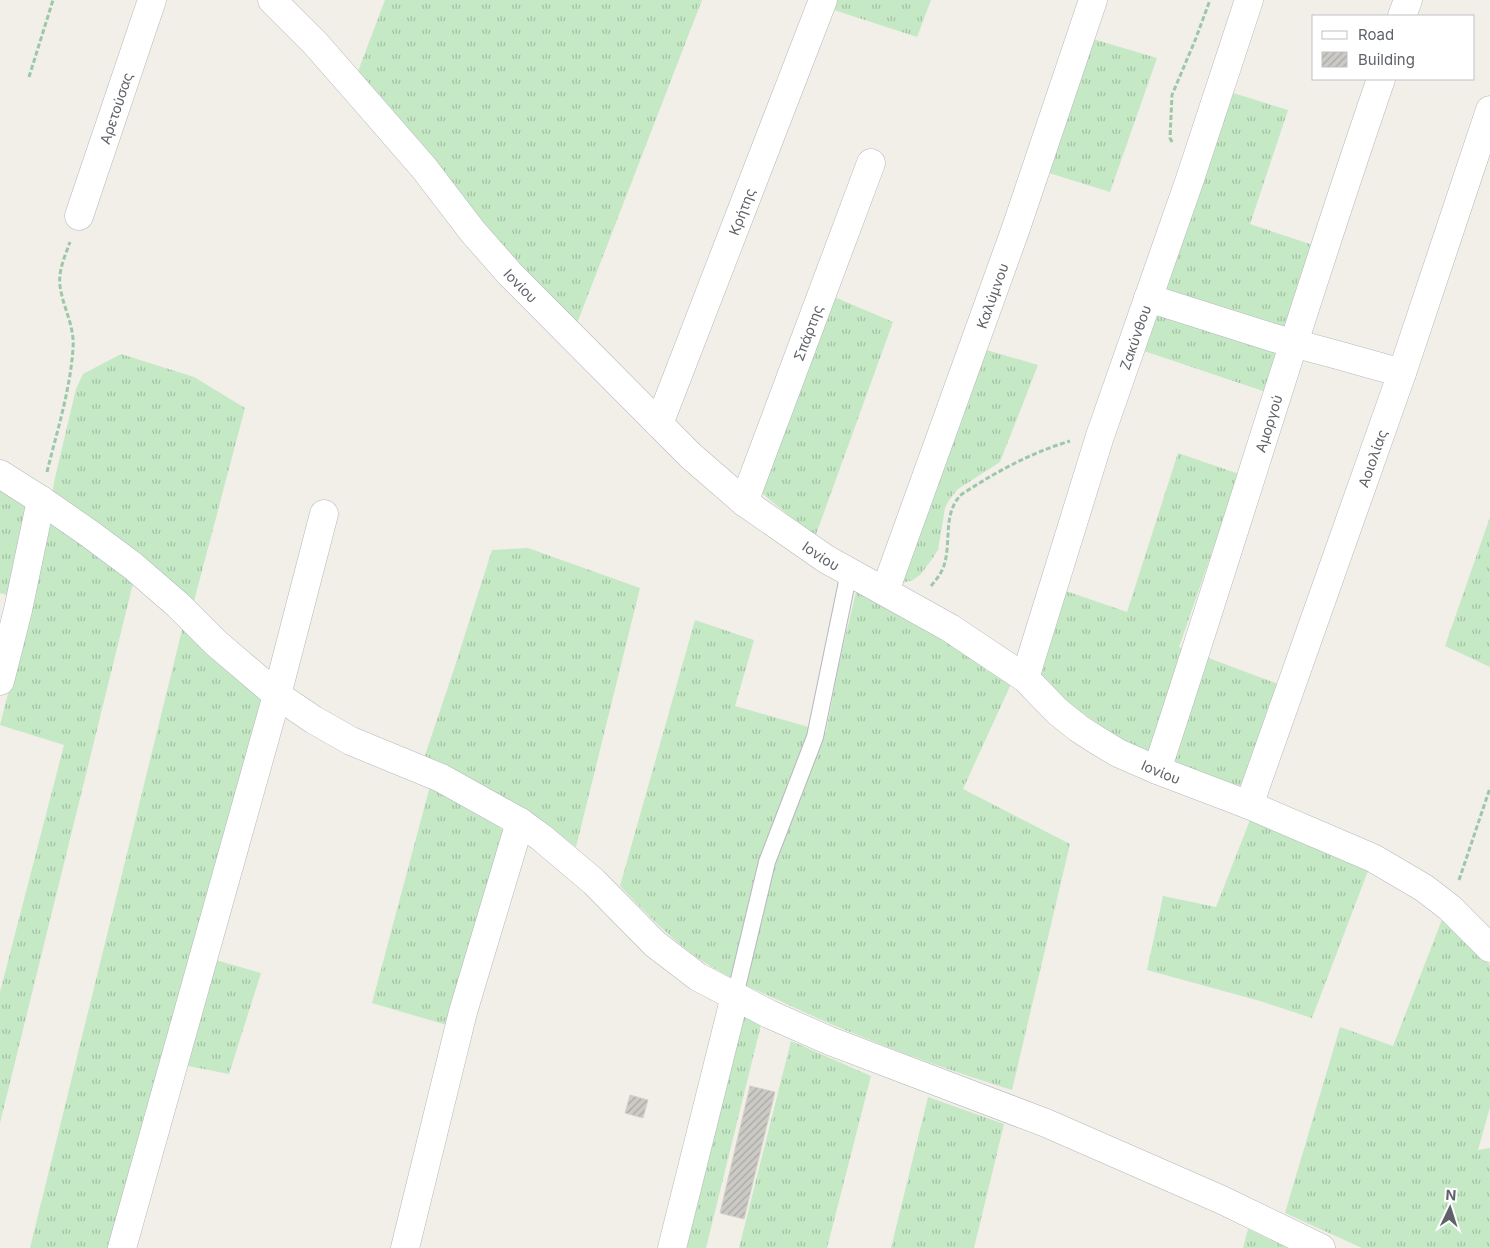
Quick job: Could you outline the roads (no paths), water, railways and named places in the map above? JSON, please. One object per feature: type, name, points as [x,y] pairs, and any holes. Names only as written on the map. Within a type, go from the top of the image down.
[{"type":"street","name":"Αρετούσας","points":[[79,216],[152,0]]},
{"type":"street","name":"Ιονίου","points":[[272,0],[316,43],[383,120],[424,168],[473,232],[510,274],[691,456],[744,502],[808,547],[950,628],[1025,678],[1057,711],[1078,728],[1118,753],[1156,770],[1249,805],[1373,858],[1424,888],[1450,908],[1490,948]]},
{"type":"street","name":"Κρήτης","points":[[659,424],[823,0]]},
{"type":"street","name":"Καλύμνου","points":[[896,598],[1016,228],[1093,0]]},
{"type":"street","name":"Ζακύνθου","points":[[1025,678],[1100,436],[1190,179],[1249,0]]},
{"type":"street","points":[[1402,15],[1408,0]]},
{"type":"street","name":"Αμοργού","points":[[1156,770],[1220,579],[1293,344],[1381,80]]},
{"type":"street","name":"Αοιολίας","points":[[1249,805],[1402,373],[1490,110]]},
{"type":"street","name":"Σπάρτης","points":[[744,502],[871,163]]},
{"type":"street","points":[[1148,298],[1293,344],[1402,373]]},
{"type":"street","points":[[0,474],[41,500],[133,566],[216,643],[277,695],[314,720],[351,741],[440,778],[520,822],[594,882],[668,955],[698,977],[768,1014],[830,1041],[1046,1123],[1146,1165],[1321,1248]]},
{"type":"street","points":[[0,681],[18,610],[41,500]]},
{"type":"street","points":[[122,1248],[277,695],[324,514]]},
{"type":"street","points":[[405,1248],[463,1012],[520,822]]},
{"type":"street","points":[[672,1248],[735,996]]},
{"type":"lane","points":[[735,996],[767,862],[815,737],[849,572]]}]
